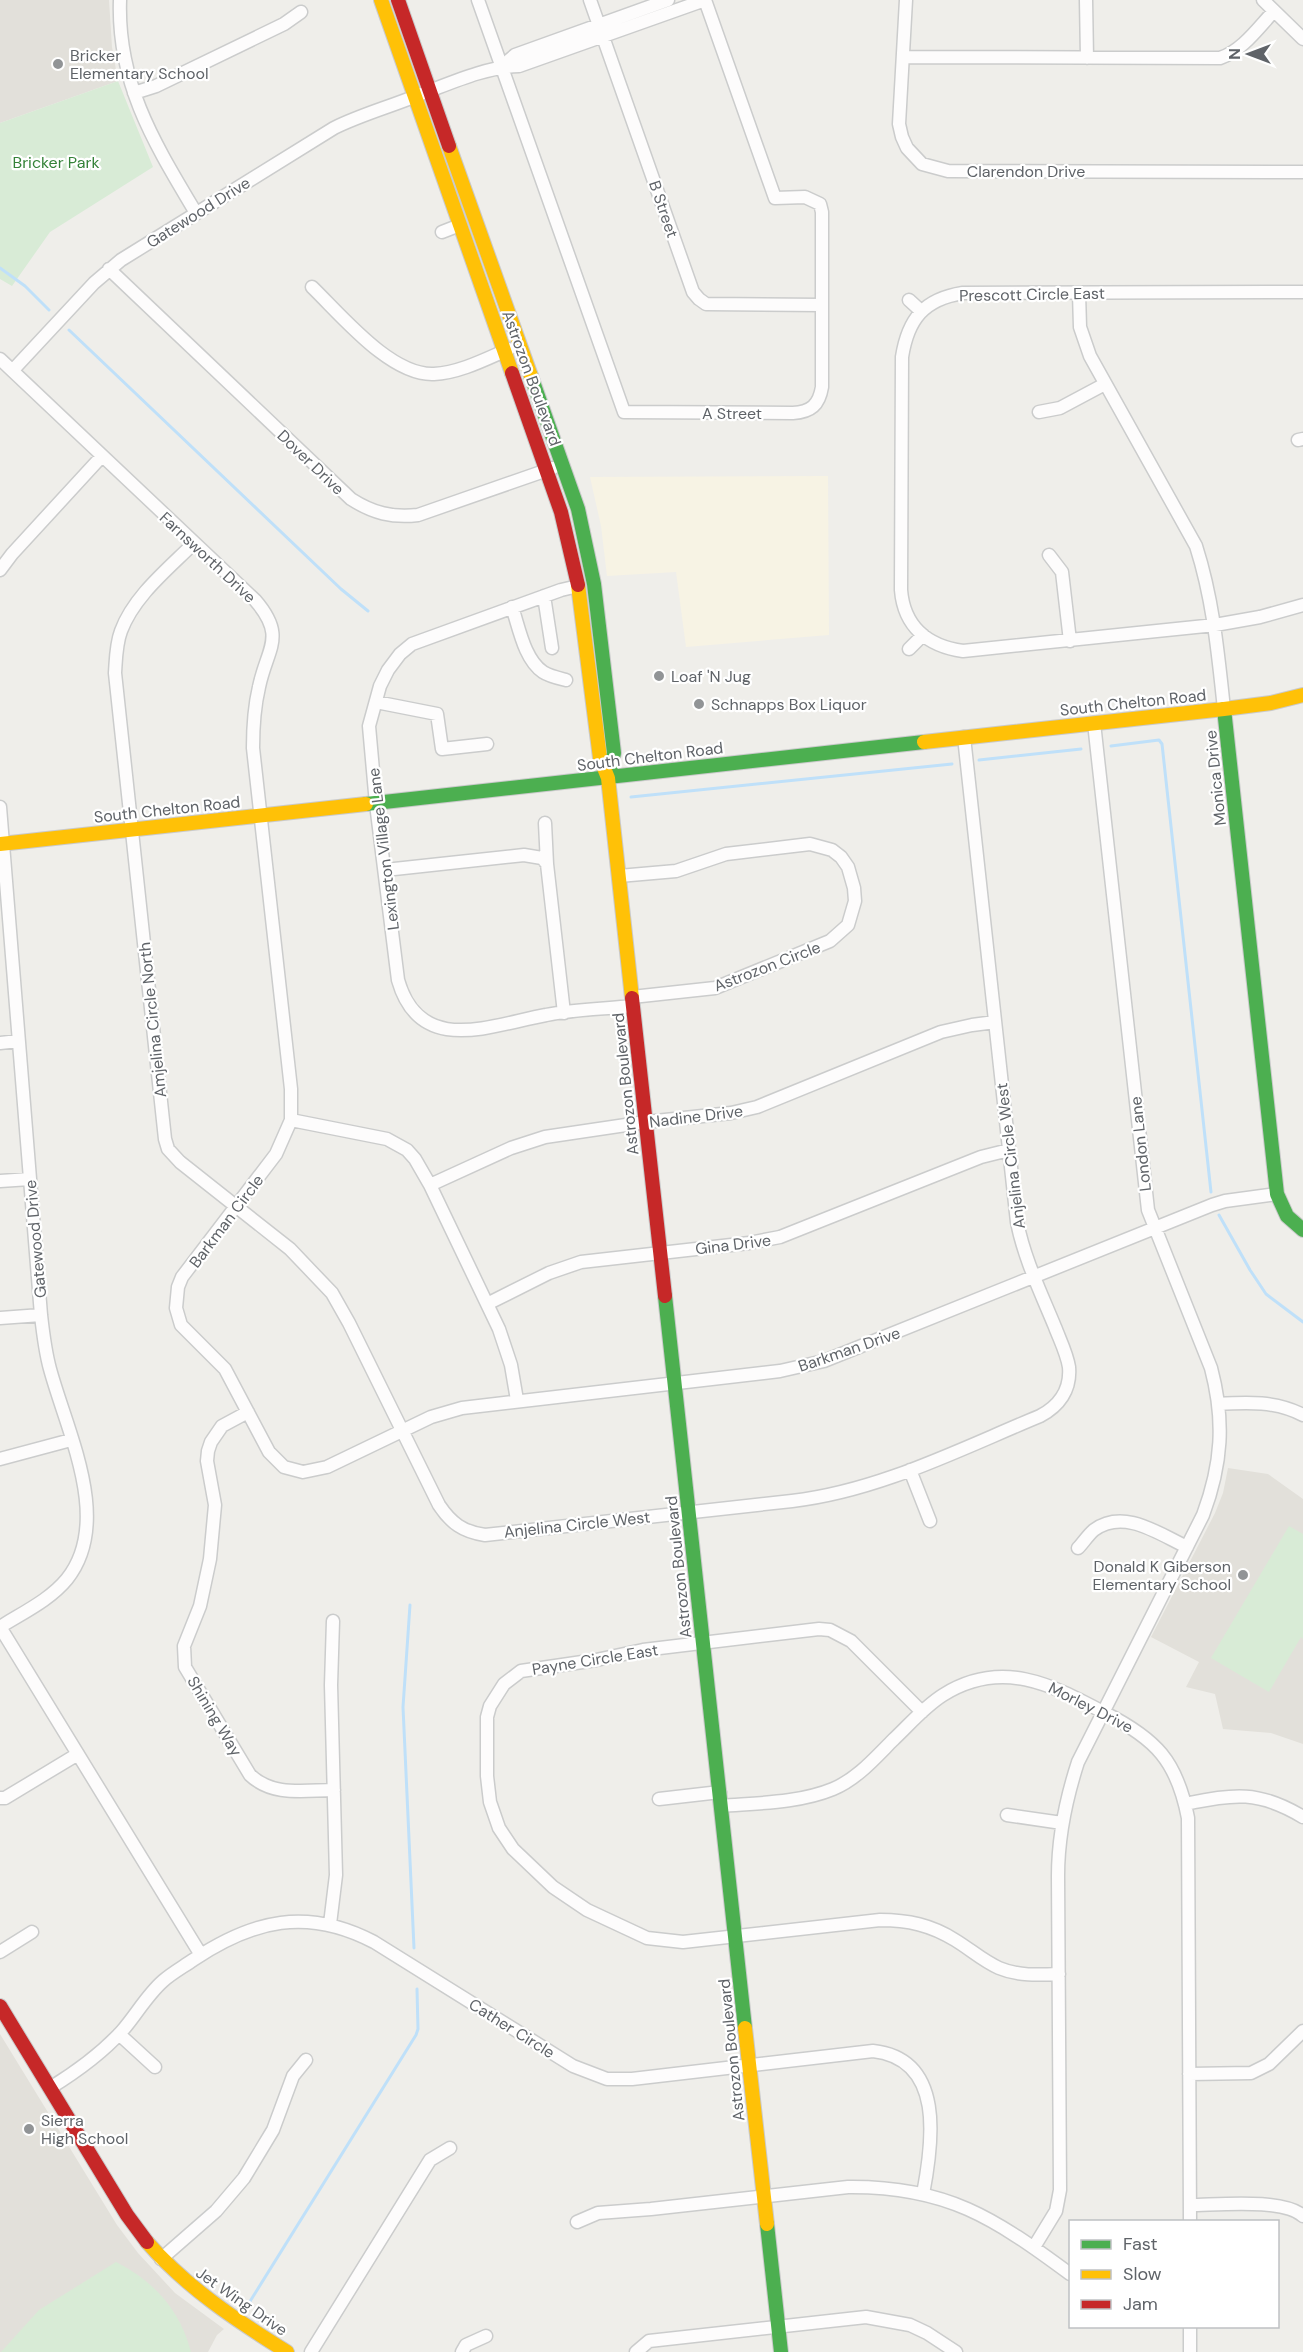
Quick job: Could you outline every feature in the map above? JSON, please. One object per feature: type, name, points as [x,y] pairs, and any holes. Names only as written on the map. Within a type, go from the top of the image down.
[{"type":"main road","name":"Astrozon Boulevard","points":[[381,0],[547,470],[561,512],[578,586],[600,758],[608,778],[620,876],[781,2352]]},
{"type":"main road","name":"Astrozon Boulevard","points":[[398,0],[521,345],[583,529],[594,584],[614,753],[608,778]]},
{"type":"main road","name":"South Chelton Road","points":[[2,844],[1224,709],[1271,703],[1303,695]]},
{"type":"main road","name":"Monica Drive","points":[[1224,709],[1276,1194]]},
{"type":"main road","points":[[1276,1194],[1287,1216],[1303,1230]]},
{"type":"main road","name":"Jet Wing Drive","points":[[0,2006],[127,2215],[161,2259],[207,2300],[287,2352]]},
{"type":"street","points":[[120,0],[123,51],[144,123],[196,213]]},
{"type":"street","name":"A Street","points":[[478,0],[624,412],[793,413],[808,411],[814,407],[822,387],[823,220],[819,204],[805,197],[775,198],[705,0]]},
{"type":"street","name":"B Street","points":[[590,0],[693,292],[700,304],[822,305]]},
{"type":"street","points":[[602,31],[668,0]]},
{"type":"street","points":[[602,31],[705,0]]},
{"type":"street","points":[[903,166],[914,157],[902,137],[899,124],[906,0]]},
{"type":"street","points":[[1086,0],[1087,58]]},
{"type":"street","points":[[1263,0],[1303,39]]},
{"type":"street","points":[[903,57],[1220,58],[1230,55],[1240,47],[1274,11]]},
{"type":"street","points":[[134,93],[156,86],[284,24],[301,12]]},
{"type":"street","name":"Gatewood Drive","points":[[13,370],[109,269],[334,128],[354,118],[501,67],[519,66],[602,31]]},
{"type":"street","name":"Clarendon Drive","points":[[914,157],[922,164],[948,171],[1303,172]]},
{"type":"street","points":[[441,232],[460,225]]},
{"type":"street","name":"Dover Drive","points":[[109,269],[351,499],[366,509],[400,517],[418,515],[562,464]]},
{"type":"street","points":[[312,287],[387,359],[404,368],[421,373],[451,371],[521,345]]},
{"type":"street","name":"Prescott Circle East","points":[[921,311],[934,300],[963,293],[1303,292]]},
{"type":"street","name":"Monica Drive","points":[[1079,293],[1083,340],[1105,384],[1196,546],[1206,579],[1215,625],[1224,709]]},
{"type":"street","points":[[909,300],[921,311],[908,333],[902,357],[901,590],[908,618],[922,635],[942,647],[963,651],[1215,625],[1260,617],[1303,605]]},
{"type":"street","name":"Farnsworth Drive","points":[[0,358],[193,544],[255,600],[267,615],[273,631],[272,648],[260,684],[253,716],[253,748],[262,815]]},
{"type":"street","points":[[1039,412],[1060,408],[1105,384]]},
{"type":"street","points":[[0,570],[102,456]]},
{"type":"street","name":"Amjelina Circle North","points":[[193,544],[148,588],[129,613],[116,650],[114,673],[165,1139],[168,1149],[180,1162],[290,1249],[332,1293],[350,1323],[404,1432]]},
{"type":"street","points":[[1049,555],[1062,572],[1070,640]]},
{"type":"street","name":"Lexington Village Lane","points":[[578,586],[512,607],[412,644],[400,654],[380,686],[369,726],[376,804],[398,980],[407,1002],[423,1019],[455,1031],[501,1026],[548,1014],[633,1001]]},
{"type":"street","points":[[544,596],[552,648]]},
{"type":"street","points":[[512,607],[526,648],[538,668],[544,673],[566,680]]},
{"type":"street","points":[[909,649],[922,635]]},
{"type":"street","points":[[376,702],[437,714],[442,749],[487,744]]},
{"type":"street","name":"London Lane","points":[[1034,2247],[1050,2222],[1059,2201],[1058,1854],[1062,1823],[1078,1762],[1203,1515],[1217,1471],[1221,1434],[1216,1386],[1205,1348],[1154,1229],[1145,1197],[1094,723]]},
{"type":"street","name":"Anjelina Circle West","points":[[404,1432],[446,1515],[464,1530],[485,1534],[808,1499],[845,1491],[910,1470],[1040,1416],[1052,1410],[1061,1400],[1066,1390],[1069,1368],[1020,1235],[964,737]]},
{"type":"street","name":"Gatewood Drive","points":[[0,807],[41,1315],[50,1367],[88,1511],[88,1528],[74,1569],[55,1592],[0,1627]]},
{"type":"street","name":"Barkman Circle","points":[[262,815],[291,1089],[291,1120],[276,1154],[182,1277],[178,1287],[176,1308],[181,1325],[225,1370],[261,1440],[276,1461],[284,1467],[303,1472],[327,1467],[404,1432]]},
{"type":"street","points":[[544,823],[564,1013]]},
{"type":"street","name":"Astrozon Circle","points":[[620,876],[676,871],[726,854],[810,844],[832,850],[841,857],[848,867],[854,888],[855,901],[848,925],[830,941],[715,988],[633,1001]]},
{"type":"street","points":[[385,870],[524,855],[542,858],[547,864]]},
{"type":"street","name":"Nadine Drive","points":[[430,1185],[526,1142],[561,1133],[751,1109],[941,1032],[995,1022]]},
{"type":"street","points":[[0,1043],[18,1041]]},
{"type":"street","points":[[291,1120],[387,1138],[407,1150],[430,1185],[487,1304],[508,1352],[517,1400]]},
{"type":"street","name":"Gina Drive","points":[[487,1304],[549,1273],[574,1264],[660,1252],[749,1244],[780,1238],[981,1157],[1010,1150]]},
{"type":"street","points":[[0,1182],[30,1179]]},
{"type":"street","name":"Barkman Drive","points":[[404,1432],[450,1410],[517,1400],[780,1371],[824,1361],[1225,1201],[1276,1194]]},
{"type":"street","points":[[0,1318],[41,1315]]},
{"type":"street","points":[[1218,1404],[1263,1403],[1289,1408],[1303,1415]]},
{"type":"street","name":"Shining Way","points":[[248,1412],[222,1426],[208,1451],[207,1461],[215,1505],[210,1559],[200,1606],[184,1646],[185,1667],[250,1775],[257,1781],[275,1790],[334,1790]]},
{"type":"street","points":[[0,1459],[71,1440]]},
{"type":"street","points":[[910,1470],[930,1521]]},
{"type":"street","points":[[1078,1548],[1094,1530],[1126,1521],[1143,1526],[1186,1547]]},
{"type":"street","points":[[330,1924],[336,1875],[333,1620]]},
{"type":"street","points":[[0,1627],[201,1954]]},
{"type":"street","name":"Payne Circle East","points":[[736,1936],[683,1942],[647,1938],[574,1903],[524,1861],[499,1828],[489,1796],[487,1717],[496,1695],[504,1684],[521,1671],[596,1660],[643,1650],[819,1629],[830,1630],[851,1641],[922,1712]]},
{"type":"street","name":"Morley Drive","points":[[722,1806],[803,1797],[834,1789],[861,1772],[942,1695],[984,1680],[1015,1677],[1045,1683],[1141,1733],[1158,1749],[1173,1769],[1181,1786],[1189,1832],[1190,2220]]},
{"type":"street","points":[[0,1798],[5,1798],[78,1754]]},
{"type":"street","points":[[659,1799],[720,1792]]},
{"type":"street","points":[[1185,1804],[1234,1795],[1252,1796],[1267,1799],[1303,1817]]},
{"type":"street","points":[[1007,1815],[1062,1823]]},
{"type":"street","points":[[736,1936],[880,1920],[912,1922],[940,1932],[999,1968],[1029,1975],[1059,1974]]},
{"type":"street","name":"Cather Circle","points":[[50,2088],[103,2050],[119,2034],[159,1984],[201,1954],[242,1932],[269,1924],[302,1921],[330,1924],[351,1930],[374,1942],[573,2066],[607,2079],[632,2079],[873,2051],[899,2057],[916,2073],[926,2094],[930,2145],[923,2194]]},
{"type":"street","points":[[0,1952],[32,1932]]},
{"type":"street","points":[[1189,2074],[1251,2073],[1269,2064],[1303,2031]]},
{"type":"street","points":[[119,2034],[155,2067]]},
{"type":"street","points":[[161,2259],[216,2211],[244,2178],[273,2130],[293,2076],[306,2060]]},
{"type":"street","points":[[310,2352],[430,2160],[450,2148]]},
{"type":"street","points":[[577,2222],[598,2213],[877,2186],[942,2198],[982,2214],[1069,2273]]},
{"type":"street","points":[[1190,2205],[1286,2206],[1303,2216]]},
{"type":"street","points":[[636,2352],[649,2341],[848,2318],[887,2319],[910,2325],[956,2352]]},
{"type":"street","points":[[1190,2328],[1190,2352]]},
{"type":"street","points":[[462,2352],[466,2345],[486,2336]]},
{"type":"shaded area","name":"Bricker Elementary School","points":[[0,0],[109,0],[112,47],[118,81],[0,123]]},
{"type":"shaded area","points":[[828,476],[829,635],[686,647],[676,572],[607,576],[601,526],[590,477]]},
{"type":"shaded area","name":"Donald K Giberson Elementary School","points":[[1228,1468],[1268,1474],[1303,1499],[1303,1744],[1271,1733],[1223,1729],[1215,1694],[1186,1687],[1199,1662],[1151,1637],[1215,1513],[1223,1493]]},
{"type":"shaded area","name":"Sierra High School","points":[[0,2034],[117,2225],[138,2253],[175,2293],[224,2329],[217,2335],[208,2352],[0,2352]]},
{"type":"green space","name":"Bricker Park","points":[[118,81],[153,167],[50,232],[12,286],[0,279],[0,123]]},
{"type":"green space","points":[[1289,1526],[1303,1534],[1303,1639],[1301,1637],[1269,1692],[1211,1658]]},
{"type":"green space","points":[[116,2262],[143,2279],[164,2299],[180,2323],[191,2352],[1,2352],[39,2310]]},
{"type":"waterway","points":[[0,268],[25,286],[49,310]]},
{"type":"waterway","points":[[69,330],[341,589],[368,611]]},
{"type":"waterway","points":[[1111,746],[1159,740],[1162,744],[1211,1192]]},
{"type":"waterway","points":[[979,760],[1081,749]]},
{"type":"waterway","points":[[631,797],[952,764]]},
{"type":"waterway","points":[[1219,1215],[1266,1294],[1303,1322]]},
{"type":"waterway","points":[[410,1605],[403,1707],[414,1948]]},
{"type":"waterway","points":[[249,2303],[416,2035],[418,2029],[417,1989]]},
{"type":"traffic: fast","points":[[531,376],[578,509],[594,584],[614,753],[608,778]]},
{"type":"traffic: fast","points":[[1224,709],[1277,1194],[1287,1216],[1303,1230]]},
{"type":"traffic: fast","points":[[366,804],[924,742]]},
{"type":"traffic: fast","points":[[665,1296],[745,2028]]},
{"type":"traffic: fast","points":[[767,2224],[781,2352]]},
{"type":"traffic: slow","points":[[381,0],[512,373]]},
{"type":"traffic: slow","points":[[449,146],[531,376]]},
{"type":"traffic: slow","points":[[578,585],[600,758],[608,778],[632,998]]},
{"type":"traffic: slow","points":[[924,742],[1224,709],[1271,703],[1303,695]]},
{"type":"traffic: slow","points":[[0,844],[366,804]]},
{"type":"traffic: slow","points":[[745,2028],[767,2224]]},
{"type":"traffic: slow","points":[[147,2242],[195,2289],[287,2352]]},
{"type":"traffic: jam","points":[[398,0],[449,146]]},
{"type":"traffic: jam","points":[[512,373],[561,512],[578,585]]},
{"type":"traffic: jam","points":[[632,998],[665,1296]]},
{"type":"traffic: jam","points":[[0,2006],[127,2215],[147,2242]]},
{"type":"place","name":"Bricker Elementary School","points":[[58,64]]},
{"type":"place","name":"Loaf 'N Jug","points":[[659,676]]},
{"type":"place","name":"Schnapps Box Liquor","points":[[699,704]]},
{"type":"place","name":"Donald K Giberson Elementary School","points":[[1243,1575]]},
{"type":"place","name":"Sierra High School","points":[[29,2129]]}]
